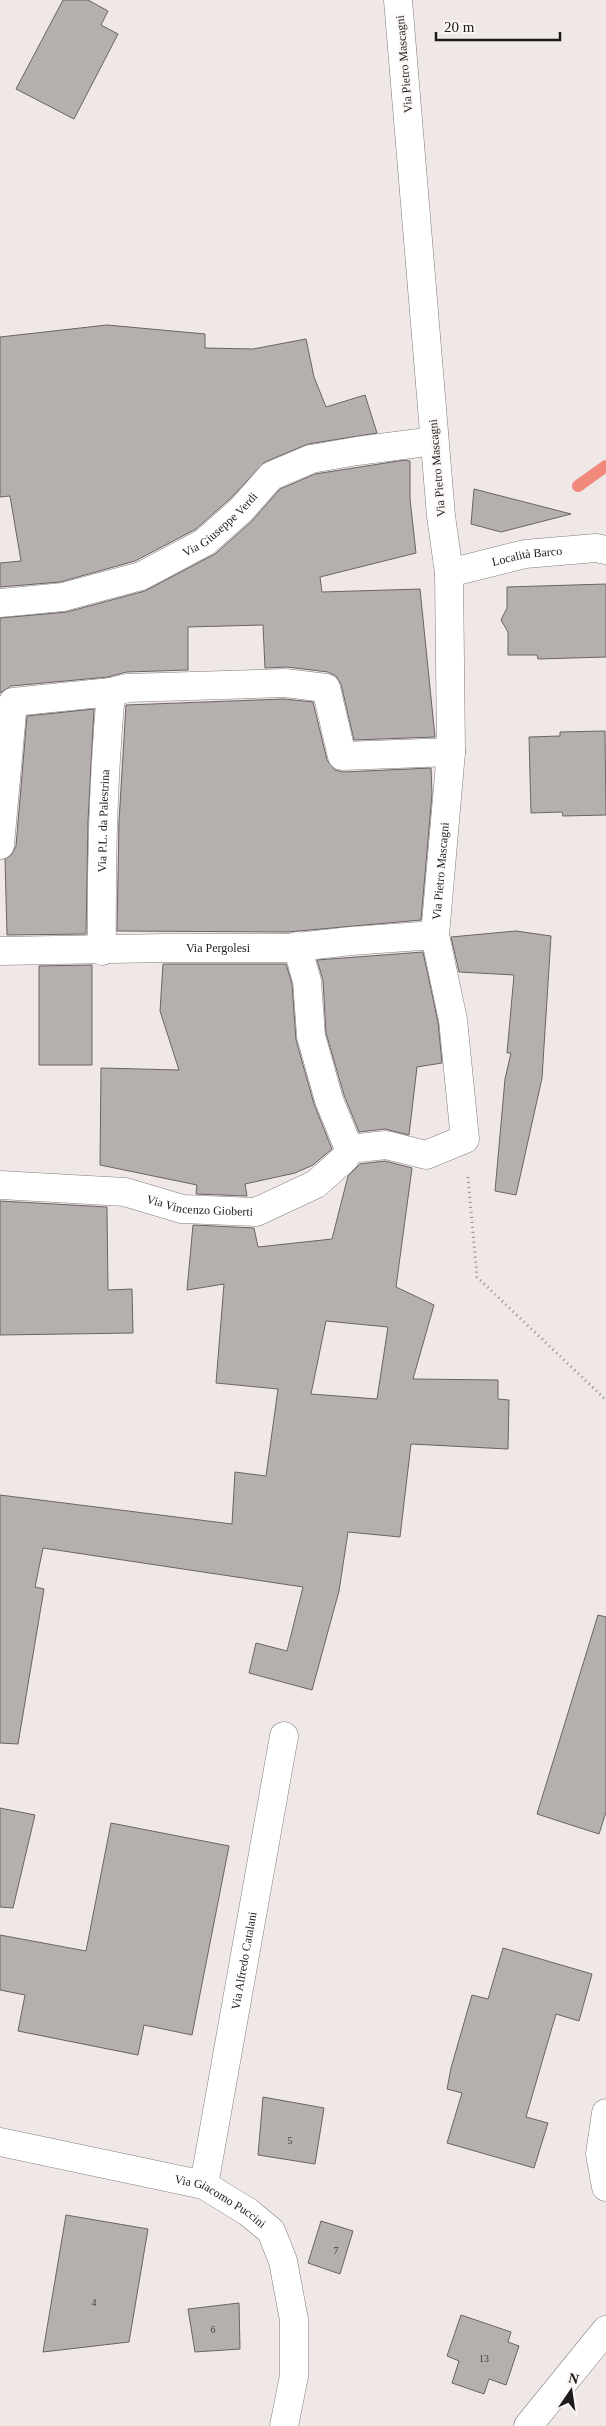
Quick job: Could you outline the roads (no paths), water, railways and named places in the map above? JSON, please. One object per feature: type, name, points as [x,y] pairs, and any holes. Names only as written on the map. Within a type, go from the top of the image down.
[{"type":"street","name":"Via Pietro Mascagni","points":[[349,1149],[386,1145],[426,1155],[465,1140],[453,1020],[435,936],[451,752],[449,572],[441,516],[434,441],[398,0]]},
{"type":"street","name":"Via Giuseppe Verdi","points":[[0,603],[63,597],[141,576],[205,542],[242,509],[271,476],[311,459],[357,450],[434,441]]},
{"type":"street","name":"Località Barco","points":[[449,572],[525,554],[596,548],[606,550]]},
{"type":"street","points":[[0,845],[13,702],[111,692],[128,688],[285,682],[326,688],[342,756],[451,752]]},
{"type":"street","name":"Via P.L. da Palestrina","points":[[102,951],[103,772],[111,692]]},
{"type":"street","name":"Via Pergolesi","points":[[0,952],[297,946],[435,936]]},
{"type":"street","points":[[297,946],[307,981],[311,1036],[329,1100],[349,1149]]},
{"type":"street","name":"Via Vincenzo Gioberti","points":[[0,1185],[125,1192],[182,1209],[256,1212],[316,1184],[345,1158],[349,1149]]},
{"type":"street","name":"Via Alfredo Catalani","points":[[204,2185],[284,1736]]},
{"type":"street","points":[[606,2113],[600,2154],[606,2186]]},
{"type":"street","name":"Via Giacomo Puccini","points":[[0,2142],[204,2185],[248,2212],[271,2231],[283,2262],[294,2320],[294,2376],[284,2426]]},
{"type":"street","points":[[528,2426],[606,2330]]},
{"type":"waterway","points":[[578,486],[606,466]]}]
